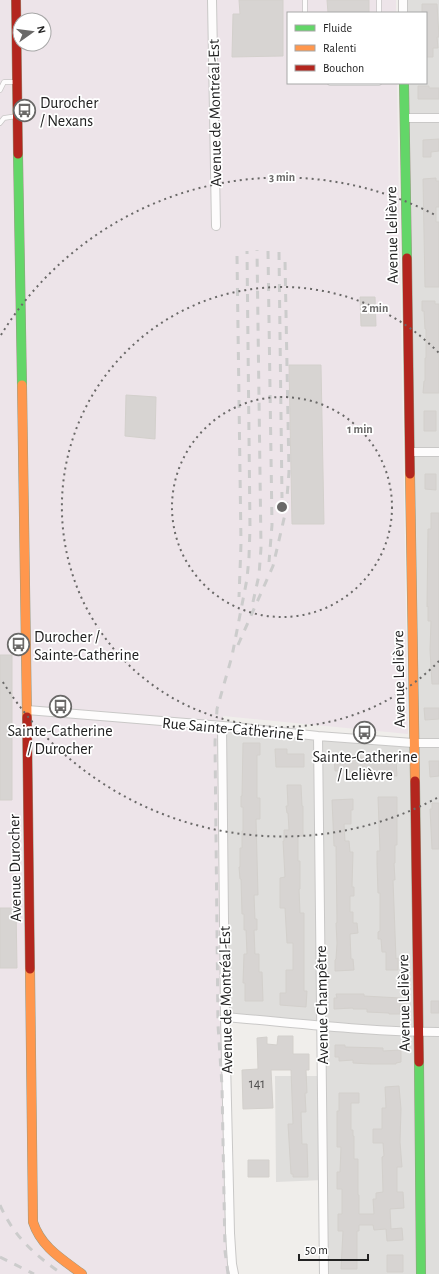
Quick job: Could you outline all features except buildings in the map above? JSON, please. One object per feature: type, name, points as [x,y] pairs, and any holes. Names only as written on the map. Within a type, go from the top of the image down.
[{"type":"street","name":"Avenue Durocher","points":[[16,0],[33,1222],[35,1232],[40,1241],[82,1274]]},
{"type":"street","name":"Avenue de Montréal-Est","points":[[212,0],[216,226]]},
{"type":"street","points":[[403,0],[403,12]]},
{"type":"street","name":"Avenue Lelièvre","points":[[404,84],[413,743],[419,1032],[421,1274]]},
{"type":"street","points":[[405,118],[439,118]]},
{"type":"street","points":[[410,452],[439,452]]},
{"type":"street","name":"Rue Sainte-Catherine E","points":[[27,710],[222,726],[318,736],[413,743],[439,743]]},
{"type":"street","name":"Avenue de Montréal-Est","points":[[222,726],[225,1016],[230,1233],[234,1274]]},
{"type":"street","name":"Avenue Champêtre","points":[[318,736],[324,1274]]},
{"type":"street","points":[[225,1016],[321,1025],[439,1032]]},
{"type":"lane","points":[[305,0],[305,12]]},
{"type":"lane","points":[[379,0],[379,12]]},
{"type":"lane","points":[[0,90],[4,82],[17,82]]},
{"type":"lane","points":[[0,123],[4,118],[18,116]]},
{"type":"shaded area","points":[[0,0],[396,0],[396,12],[287,12],[287,84],[397,84],[408,734],[223,716],[234,1274],[0,1274]]},
{"type":"shaded area","points":[[403,0],[439,0],[439,1274],[324,1274],[324,1180],[276,1182],[275,1076],[321,1076],[321,1026],[225,1017],[222,726],[413,743],[404,84],[427,84],[427,12],[403,12]]},
{"type":"railway","points":[[253,602],[259,575],[261,548],[257,250]]},
{"type":"railway","points":[[228,1274],[225,1251],[222,1086],[218,1025],[215,742],[217,709],[232,656],[247,579],[249,557],[247,251]]},
{"type":"railway","points":[[268,251],[272,525],[269,562]]},
{"type":"railway","points":[[279,252],[282,498]]},
{"type":"railway","points":[[237,256],[241,544],[239,597]]},
{"type":"railway","points":[[238,645],[273,566],[286,510],[289,472],[285,260]]},
{"type":"railway","points":[[0,1205],[18,1236],[42,1259],[62,1274]]},
{"type":"railway","points":[[0,1257],[34,1274]]},
{"type":"traffic: fast","points":[[404,84],[407,258]]},
{"type":"traffic: fast","points":[[18,154],[22,385]]},
{"type":"traffic: fast","points":[[419,1062],[421,1274]]},
{"type":"traffic: slow","points":[[22,385],[27,717]]},
{"type":"traffic: slow","points":[[410,474],[415,781]]},
{"type":"traffic: slow","points":[[30,969],[33,1222],[41,1239],[53,1252],[82,1274]]},
{"type":"traffic: jam","points":[[16,0],[18,154]]},
{"type":"traffic: jam","points":[[407,258],[410,474]]},
{"type":"traffic: jam","points":[[27,717],[30,969]]},
{"type":"traffic: jam","points":[[415,781],[419,1062]]},
{"type":"place","name":"Durocher / Nexans","points":[[24,111]]},
{"type":"place","name":"Durocher / Sainte-Catherine","points":[[19,645]]},
{"type":"place","name":"Sainte-Catherine / Durocher","points":[[60,706]]},
{"type":"place","name":"Sainte-Catherine / Lelièvre","points":[[365,732]]}]
